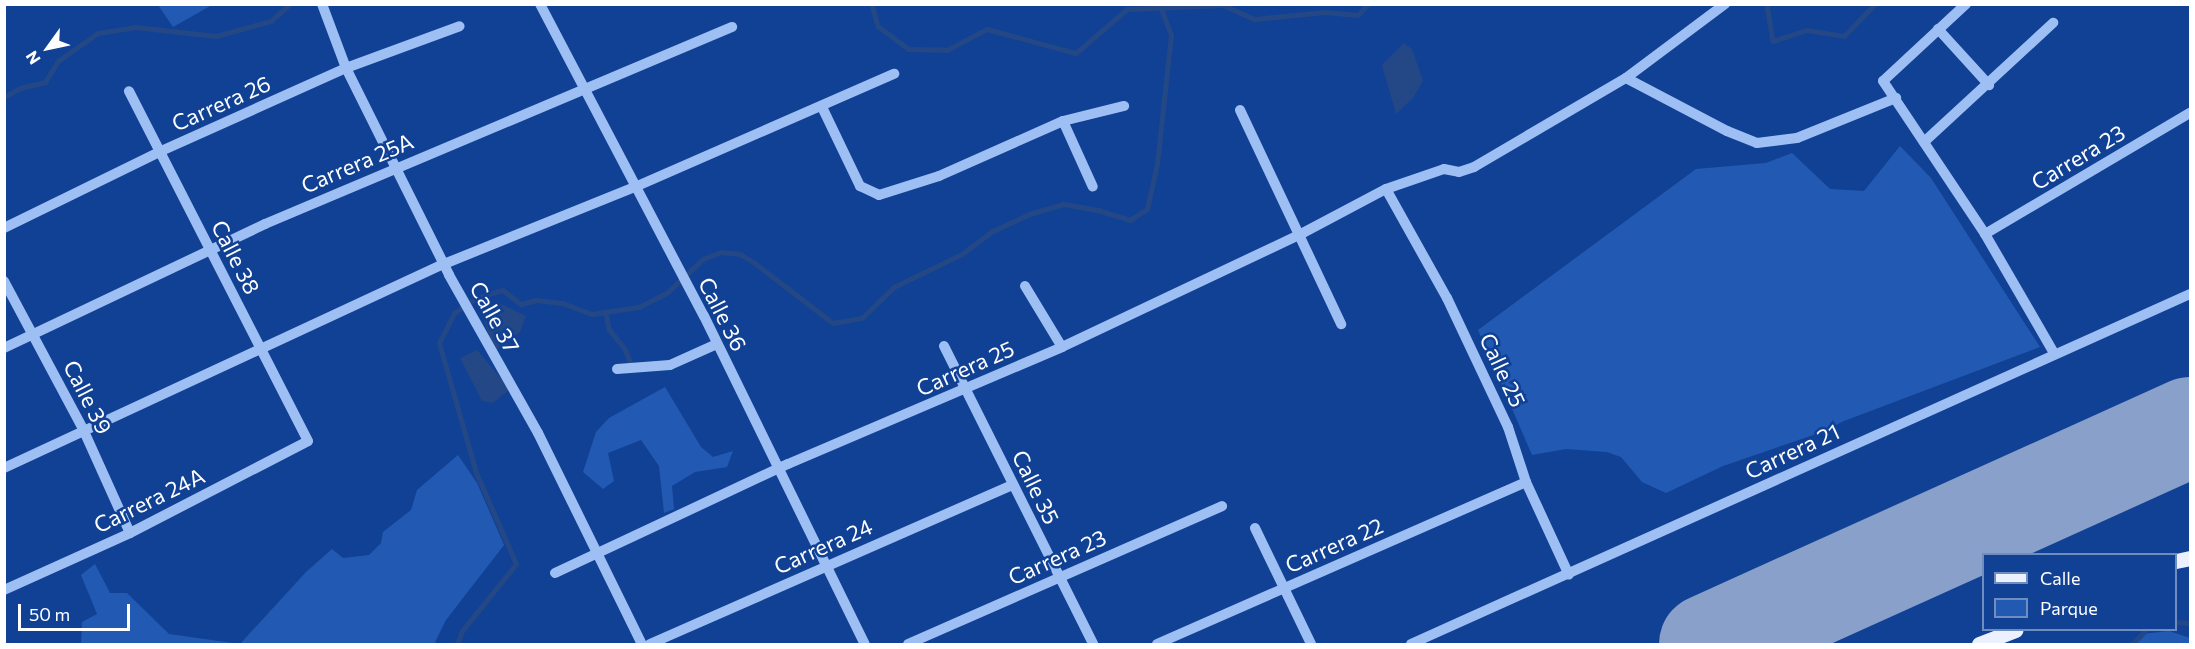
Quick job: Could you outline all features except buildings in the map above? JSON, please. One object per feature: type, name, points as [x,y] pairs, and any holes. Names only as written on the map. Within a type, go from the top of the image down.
[{"type":"main road","points":[[1979,645],[2013,631]]},
{"type":"street","name":"Calle 37","points":[[322,4],[346,68],[449,275],[538,432],[642,645]]},
{"type":"street","name":"Calle 36","points":[[540,4],[668,252],[704,316],[865,645]]},
{"type":"street","name":"Carrera 25","points":[[555,573],[778,470],[1062,347],[1299,236],[1386,189],[1444,170],[1460,172],[1474,167],[1626,78],[1725,4]]},
{"type":"street","points":[[1966,4],[1885,76],[1896,98],[1985,234],[2054,353]]},
{"type":"street","points":[[1924,142],[1989,85],[2053,23]]},
{"type":"street","name":"Carrera 26","points":[[4,228],[159,152],[346,68],[460,26]]},
{"type":"street","name":"Carrera 25A","points":[[4,348],[210,249],[583,87],[732,27]]},
{"type":"street","points":[[1938,29],[1989,85]]},
{"type":"street","points":[[4,468],[83,429],[444,264],[635,187],[894,74]]},
{"type":"street","points":[[1626,78],[1727,131],[1757,143],[1797,138],[1896,98]]},
{"type":"street","name":"Calle 38","points":[[129,91],[308,441]]},
{"type":"street","points":[[822,107],[860,186],[879,195],[929,180],[1063,121],[1124,106]]},
{"type":"street","points":[[1240,110],[1341,324]]},
{"type":"street","name":"Carrera 23","points":[[1985,234],[2190,113]]},
{"type":"street","points":[[1063,121],[1093,187]]},
{"type":"street","name":"Calle 25","points":[[1386,189],[1447,298],[1508,427],[1527,482],[1569,575]]},
{"type":"street","name":"Calle 39","points":[[4,281],[83,429],[130,533]]},
{"type":"street","points":[[1025,286],[1062,347]]},
{"type":"street","name":"Carrera 21","points":[[1411,645],[2054,353],[2190,294]]},
{"type":"street","points":[[617,369],[670,365],[717,344]]},
{"type":"street","name":"Calle 35","points":[[944,346],[1093,645]]},
{"type":"street","name":"Carrera 24A","points":[[4,590],[130,533],[308,441]]},
{"type":"street","name":"Carrera 22","points":[[1157,645],[1527,482]]},
{"type":"street","name":"Carrera 24","points":[[650,645],[1012,485]]},
{"type":"street","name":"Carrera 23","points":[[908,645],[1059,576],[1222,506]]},
{"type":"street","points":[[1255,528],[1311,645]]},
{"type":"green space","points":[[158,5],[212,5],[173,27]]},
{"type":"green space","points":[[1900,146],[1931,178],[2040,347],[1844,421],[1822,432],[1723,466],[1666,493],[1642,482],[1621,457],[1607,452],[1566,449],[1532,455],[1478,330],[1696,169],[1766,163],[1792,153],[1830,189],[1864,191]]},
{"type":"green space","points":[[665,387],[701,447],[713,457],[733,451],[727,467],[695,472],[672,486],[674,509],[664,513],[659,466],[641,440],[608,453],[614,481],[603,489],[583,472],[596,432],[609,418]]},
{"type":"green space","points":[[458,455],[477,483],[504,545],[446,620],[435,642],[438,644],[240,644],[306,572],[332,549],[343,558],[369,555],[381,543],[383,532],[411,510],[417,490]]},
{"type":"green space","points":[[95,564],[110,593],[127,593],[169,634],[240,644],[81,644],[82,622],[97,614],[81,575]]},
{"type":"green space","points":[[2169,631],[2190,638],[2190,644],[2129,644],[2142,634]]},
{"type":"shaded area","points":[[1404,43],[1412,49],[1423,81],[1413,98],[1396,114],[1382,65]]},
{"type":"shaded area","points":[[499,303],[526,316],[520,332],[495,351],[482,316]]},
{"type":"shaded area","points":[[477,350],[510,389],[493,403],[482,401],[460,358]]},
{"type":"waterway","points":[[4,97],[20,88],[45,82],[58,61],[98,33],[135,27],[216,36],[271,21],[290,4]]},
{"type":"waterway","points":[[872,4],[878,26],[908,49],[947,50],[987,29],[1076,53],[1127,9],[1223,5],[1255,19],[1325,12],[1358,15],[1368,4]]},
{"type":"waterway","points":[[1767,4],[1773,41],[1807,30],[1844,36],[1875,4]]},
{"type":"waterway","points":[[457,644],[462,631],[516,564],[476,473],[439,343],[454,313],[476,298],[503,290],[521,304],[537,300],[563,303],[592,314],[639,307],[668,292],[703,259],[721,252],[740,254],[755,263],[833,323],[862,318],[894,287],[962,254],[993,231],[1029,214],[1063,204],[1098,210],[1130,220],[1147,209],[1157,164],[1171,35],[1161,9]]},
{"type":"waterway","points":[[606,312],[609,329],[625,349],[632,366]]},
{"type":"waterway","points":[[2177,622],[2190,623]]},
{"type":"waterway","points":[[2132,644],[2145,631]]},
{"type":"runway","points":[[1709,644],[2190,427]]}]
